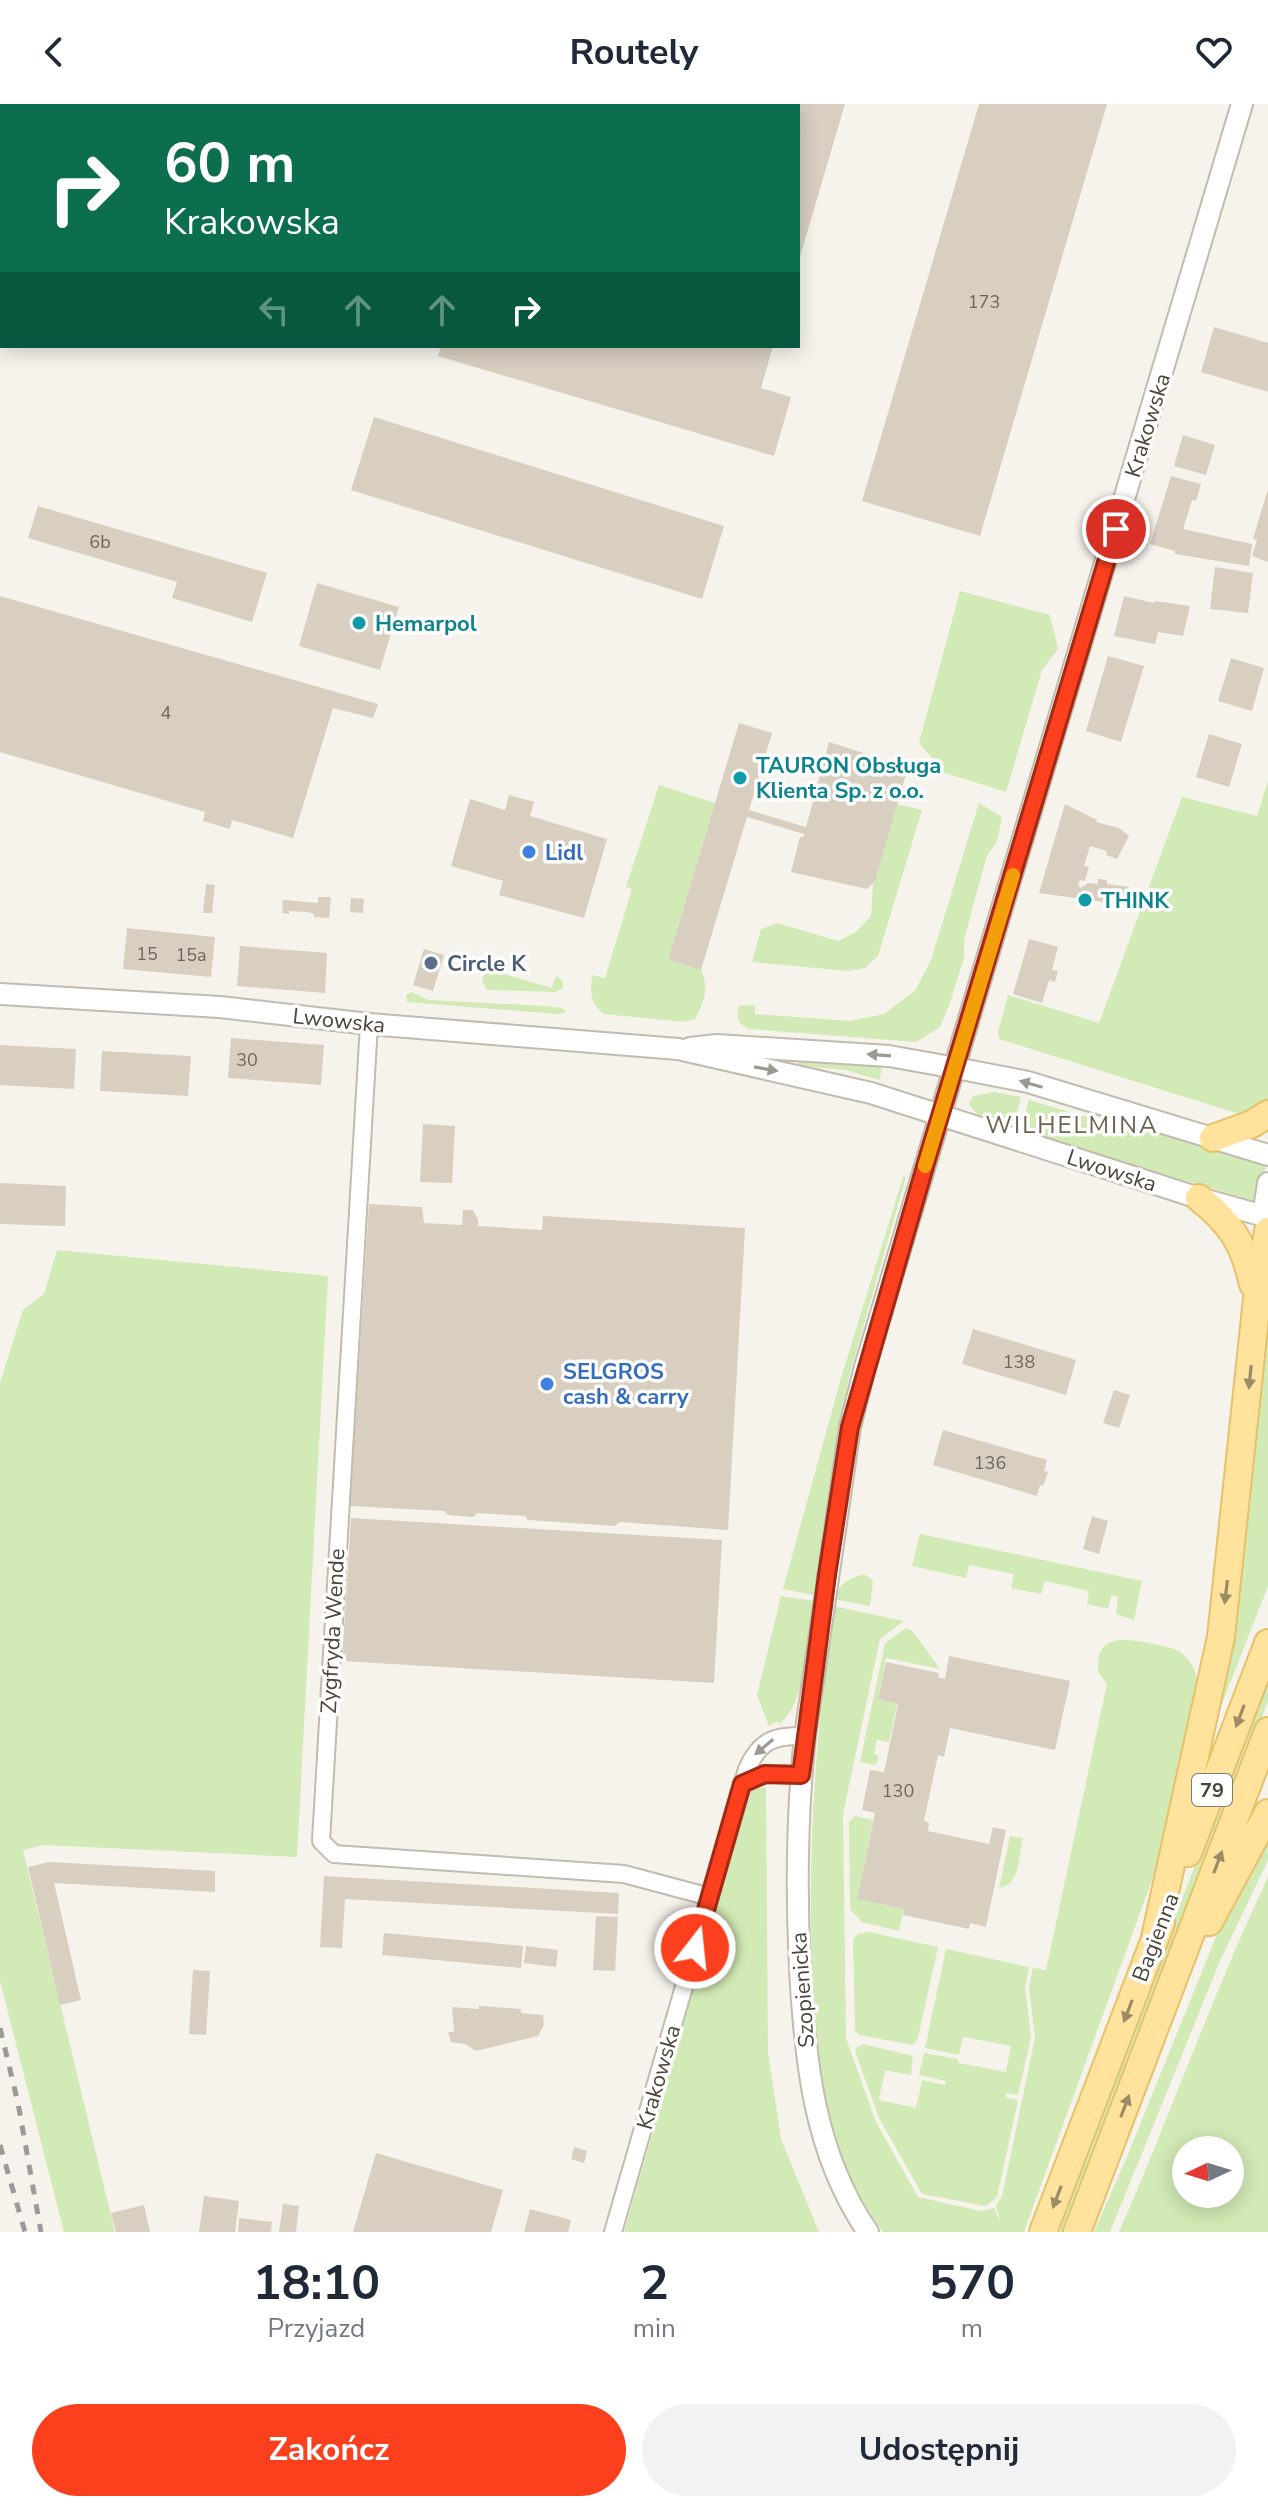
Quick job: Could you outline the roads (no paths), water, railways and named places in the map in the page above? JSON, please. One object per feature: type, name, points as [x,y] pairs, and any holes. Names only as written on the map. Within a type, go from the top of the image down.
[{"type":"main road","points":[[1213,1138],[1252,1124],[1268,1114]]},
{"type":"main road","points":[[1199,1198],[1223,1219],[1239,1242],[1247,1256],[1257,1299]]},
{"type":"main road","points":[[1155,1938],[1221,1637],[1257,1299],[1268,1231]]},
{"type":"main road","name":"Bagienna","points":[[1043,2232],[1268,1643]]},
{"type":"main road","name":"Bagienna","points":[[1077,2232],[1268,1731]]},
{"type":"main road","points":[[1160,2013],[1268,1813]]},
{"type":"street","name":"Krakowska","points":[[940,1116],[1242,104]]},
{"type":"street","name":"Lwowska","points":[[0,994],[220,1007],[369,1024],[678,1049],[871,1093],[1199,1198],[1268,1217]]},
{"type":"street","name":"Zygfryda Wende","points":[[369,1024],[321,1841],[334,1854],[624,1874],[710,1897]]},
{"type":"street","name":"Lwowska","points":[[678,1049],[717,1045],[889,1056],[956,1068],[1028,1082],[1268,1155]]},
{"type":"street","points":[[805,1736],[850,1427],[940,1116]]},
{"type":"street","points":[[1268,1183],[1265,1203],[1268,1211]]},
{"type":"street","name":"Krakowska","points":[[613,2232],[742,1784],[752,1759],[769,1740],[783,1735],[805,1736]]},
{"type":"street","name":"Szopienicka","points":[[805,1736],[796,1904],[803,2032],[817,2116],[827,2150],[844,2192],[868,2232]]},
{"type":"street","points":[[742,1784],[765,1774],[801,1775]]},
{"type":"railway","points":[[0,2028],[18,2103],[41,2232]]},
{"type":"railway","points":[[0,2145],[25,2232]]},
{"type":"place","name":"Hemarpol","points":[[359,623]]},
{"type":"place","name":"TAURON Obsługa Klienta Sp. z o.o.","points":[[740,778]]},
{"type":"place","name":"Lidl","points":[[529,852]]},
{"type":"place","name":"THINK","points":[[1085,900]]},
{"type":"place","name":"Circle K","points":[[431,963]]},
{"type":"place","name":"SELGROS cash & carry","points":[[547,1384]]},
{"type":"district","name":"WILHELMINA","points":[[1072,1125]]}]
